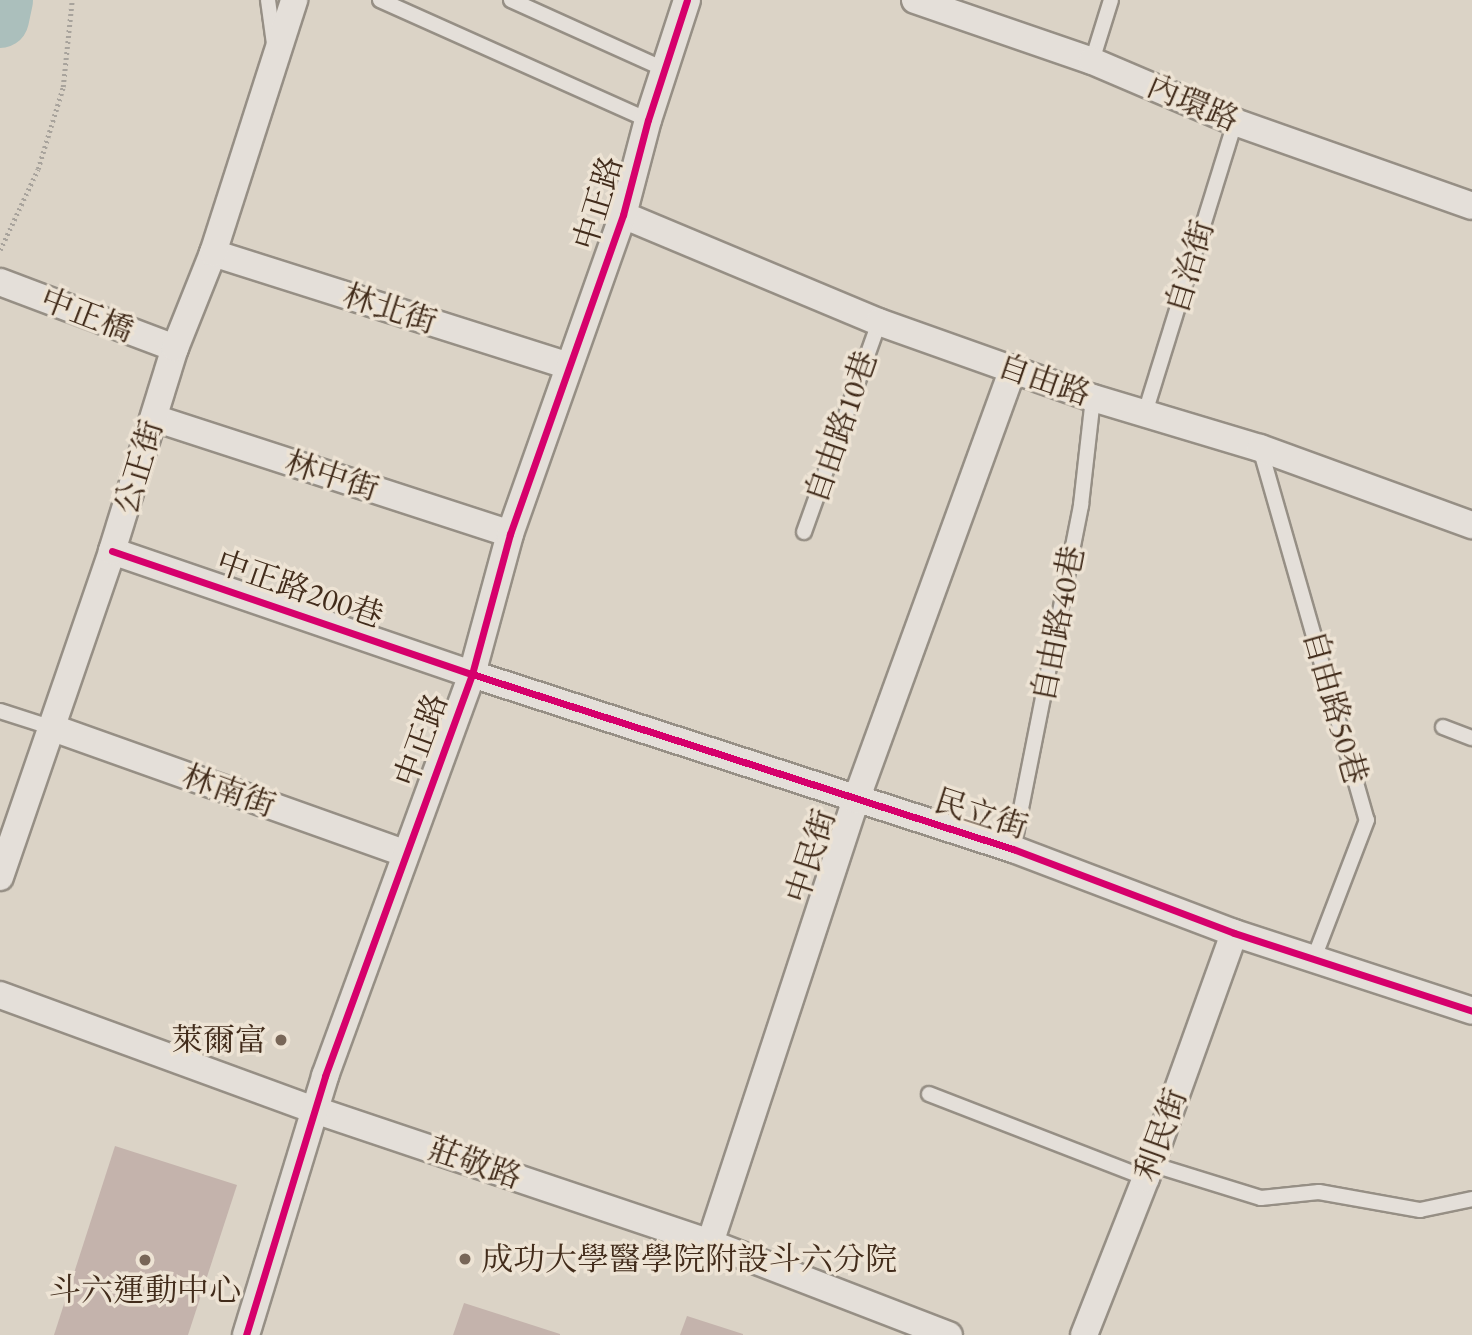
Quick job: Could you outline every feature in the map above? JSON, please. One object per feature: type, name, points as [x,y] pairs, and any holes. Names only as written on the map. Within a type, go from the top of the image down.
[{"type":"street","name":"公正街","points":[[0,877],[112,551],[175,348],[213,253],[294,0]]},
{"type":"street","name":"中正路","points":[[246,1335],[315,1110],[405,853],[472,674],[510,534],[567,365],[623,215],[648,120],[687,0]]},
{"type":"street","name":"內環路","points":[[915,0],[1092,61],[1235,122],[1472,206]]},
{"type":"street","name":"自由路","points":[[623,215],[878,322],[1093,398],[1260,449],[1472,525]]},
{"type":"street","name":"林北街","points":[[213,253],[567,365]]},
{"type":"street","name":"中正橋","points":[[0,282],[175,348]]},
{"type":"street","name":"中民街","points":[[710,1243],[856,800],[1013,369]]},
{"type":"street","name":"林中街","points":[[154,418],[510,534]]},
{"type":"street","name":"中正路200巷","points":[[112,551],[472,674]]},
{"type":"street","name":"民立街","points":[[472,674],[1013,849],[1313,961],[1472,1011]]},
{"type":"street","name":"林南街","points":[[53,728],[405,853]]},
{"type":"street","name":"利民街","points":[[1084,1335],[1149,1171],[1234,933]]},
{"type":"street","name":"莊敬路","points":[[0,995],[315,1110],[710,1243],[949,1335]]},
{"type":"lane","name":"公正街","points":[[268,0],[276,57]]},
{"type":"lane","points":[[380,0],[648,120]]},
{"type":"lane","points":[[511,0],[664,69]]},
{"type":"lane","points":[[1092,61],[1111,0]]},
{"type":"lane","name":"自治街","points":[[1145,413],[1235,122]]},
{"type":"lane","name":"自由路10巷","points":[[804,532],[878,322]]},
{"type":"lane","name":"自由路40巷","points":[[1013,849],[1081,505],[1093,398]]},
{"type":"lane","name":"自由路50巷","points":[[1260,449],[1367,820],[1313,961]]},
{"type":"lane","points":[[0,710],[53,728]]},
{"type":"lane","points":[[1443,727],[1472,738]]},
{"type":"lane","points":[[929,1094],[1149,1171],[1261,1198],[1319,1192],[1420,1210],[1472,1199]]},
{"type":"path","points":[[0,250],[38,169],[63,87],[72,0]]},
{"type":"building","name":"斗六運動中心","points":[[115,1146],[237,1185],[188,1335],[54,1335]]},
{"type":"building","points":[[464,1303],[560,1334],[560,1335],[453,1335]]},
{"type":"building","points":[[687,1316],[743,1334],[743,1335],[680,1335]]},
{"type":"waterway","points":[[0,19],[4,0]]},
{"type":"cycle path","points":[[246,1335],[325,1076],[472,674],[510,534],[623,215],[648,120],[687,0]]},
{"type":"cycle path","points":[[112,551],[472,674],[1013,849],[1234,933],[1472,1011]]},
{"type":"place","name":"萊爾富","points":[[281,1040]]},
{"type":"place","name":"成功大學醫學院附設斗六分院","points":[[465,1259]]},
{"type":"place","name":"斗六運動中心","points":[[145,1260]]}]
